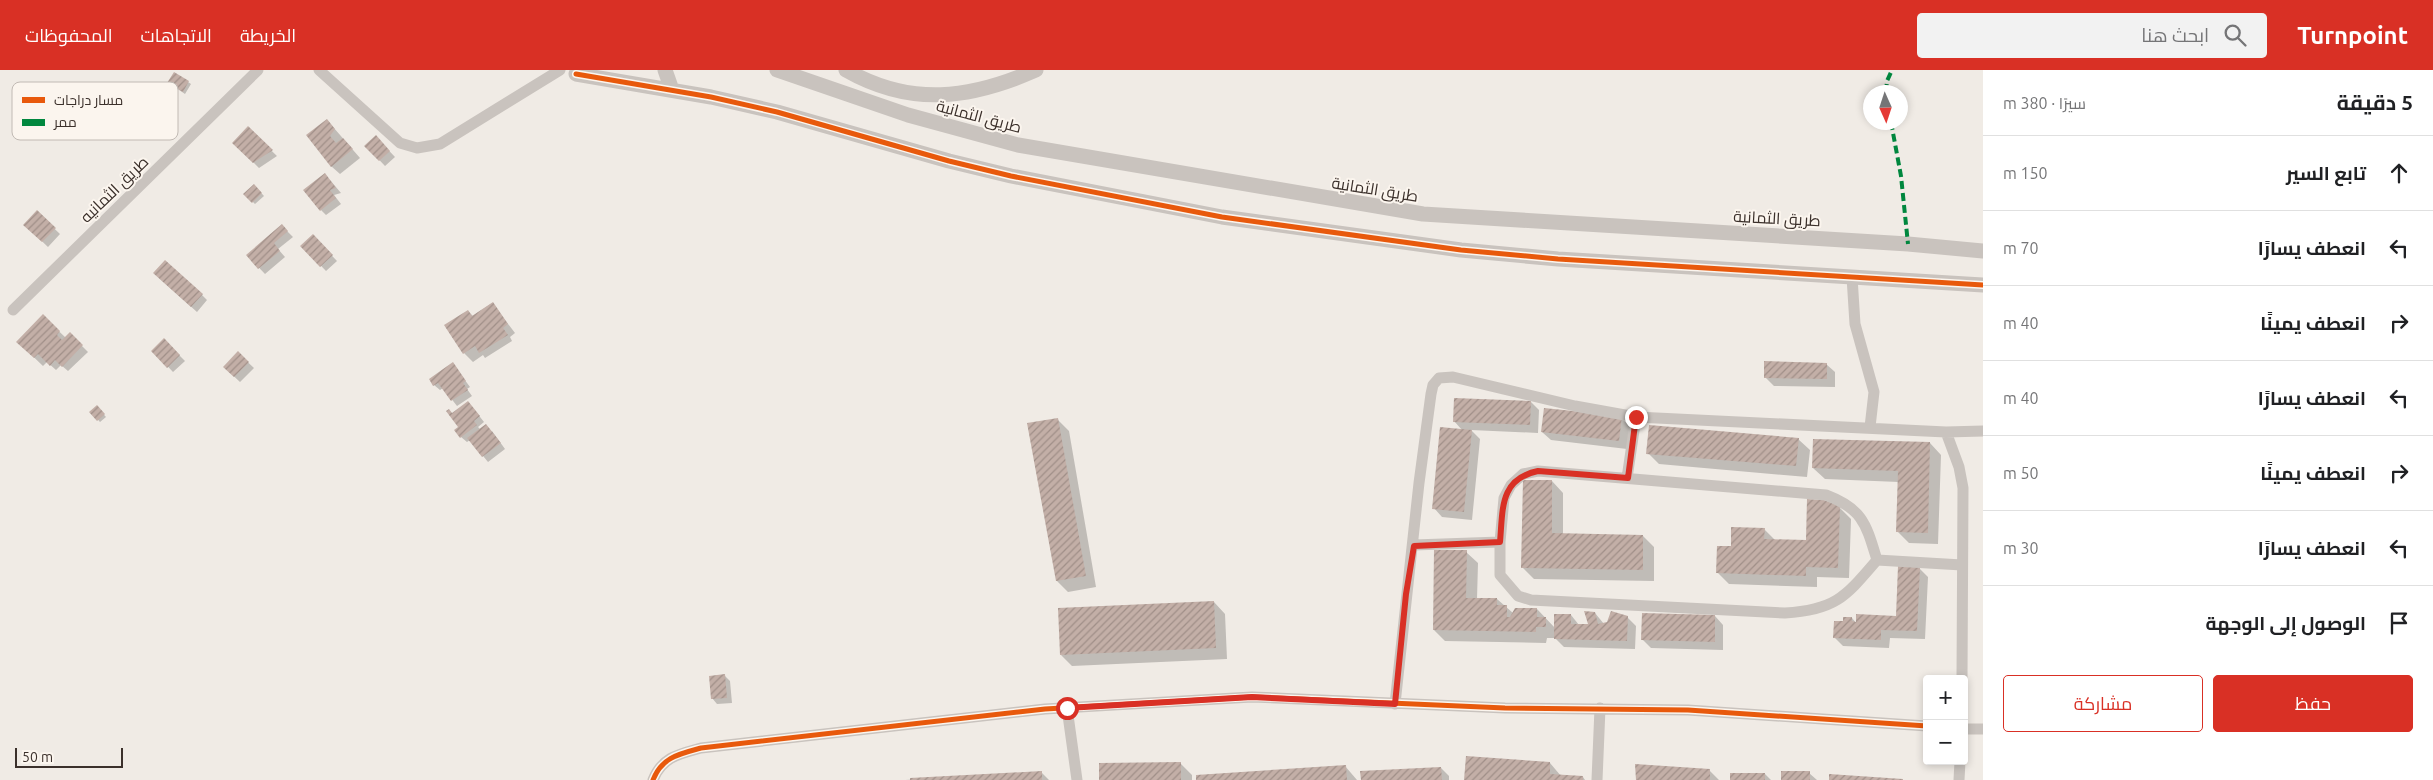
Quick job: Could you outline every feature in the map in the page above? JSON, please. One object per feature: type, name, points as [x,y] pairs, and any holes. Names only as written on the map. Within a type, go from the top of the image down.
[{"type":"street","name":"طريق الثمانيه","points":[[13,310],[258,70]]},
{"type":"street","points":[[319,70],[400,143],[417,148],[440,144],[572,71],[777,112],[949,161],[1011,176],[1222,217],[1470,251],[1558,259],[1983,285]]},
{"type":"street","points":[[665,70],[672,90]]},
{"type":"street","name":"طريق الثمانية","points":[[777,70],[908,115],[1018,145],[1414,213],[1908,244],[1983,251]]},
{"type":"street","points":[[846,70],[888,89],[940,96],[987,89],[1036,70]]},
{"type":"street","points":[[1852,277],[1857,332],[1868,365],[1874,392],[1870,427]]},
{"type":"street","points":[[1395,704],[1406,594],[1414,546],[1419,483],[1431,394],[1439,378],[1453,377],[1575,406],[1636,417],[1946,432],[1983,431]]},
{"type":"street","points":[[1628,478],[1636,417]]},
{"type":"street","points":[[1946,432],[1962,479],[1962,675]]},
{"type":"street","points":[[1538,471],[1826,495],[1841,500],[1857,511],[1868,530],[1877,560],[1856,585],[1841,599],[1826,607],[1807,612],[1785,613],[1531,600],[1518,596],[1500,575],[1500,542],[1504,498],[1511,485],[1523,474],[1538,471]]},
{"type":"street","points":[[1414,546],[1500,542]]},
{"type":"street","points":[[1877,560],[1962,565]]},
{"type":"street","points":[[653,780],[672,756],[701,748],[1067,708],[1252,697],[1395,704],[1698,711],[1923,726]]},
{"type":"street","points":[[1067,708],[1077,780]]},
{"type":"street","points":[[1597,780],[1600,708]]},
{"type":"street","points":[[1968,728],[1983,729]]},
{"type":"street","points":[[1959,780],[1960,765]]},
{"type":"building","points":[[174,72],[189,81],[183,92],[178,89],[178,82],[168,82]]},
{"type":"building","points":[[327,119],[335,129],[330,136],[336,143],[343,138],[353,149],[331,167],[306,135]]},
{"type":"building","points":[[248,126],[273,150],[253,163],[232,143]]},
{"type":"building","points":[[376,135],[390,151],[379,161],[364,146]]},
{"type":"building","points":[[325,173],[336,188],[330,190],[336,198],[320,211],[303,190]]},
{"type":"building","points":[[254,184],[262,193],[252,203],[243,194]]},
{"type":"building","points":[[37,210],[56,228],[42,242],[23,225]]},
{"type":"building","points":[[282,224],[288,231],[274,243],[280,251],[258,269],[246,255]]},
{"type":"building","points":[[313,234],[333,255],[320,267],[300,246]]},
{"type":"building","points":[[165,260],[203,294],[191,307],[153,273]]},
{"type":"building","points":[[493,302],[508,324],[503,328],[508,335],[479,353],[475,346],[463,354],[444,325],[468,310],[472,316]]},
{"type":"building","points":[[43,314],[60,331],[57,335],[62,340],[70,332],[83,345],[62,367],[55,360],[50,366],[38,354],[34,358],[16,342]]},
{"type":"building","points":[[164,338],[180,355],[167,368],[151,351]]},
{"type":"building","points":[[238,351],[249,362],[234,377],[223,367]]},
{"type":"building","points":[[1764,361],[1827,363],[1827,379],[1764,378]]},
{"type":"building","points":[[453,362],[466,381],[463,383],[468,390],[451,401],[438,383],[433,386],[429,379]]},
{"type":"building","points":[[1454,398],[1531,401],[1530,425],[1453,422]]},
{"type":"building","points":[[468,401],[480,416],[474,421],[477,425],[460,438],[454,430],[458,427],[446,411],[449,409],[452,413]]},
{"type":"building","points":[[97,405],[105,414],[97,421],[89,412]]},
{"type":"building","points":[[1544,408],[1622,416],[1619,441],[1541,432]]},
{"type":"building","points":[[1058,418],[1086,576],[1056,581],[1027,423]]},
{"type":"building","points":[[486,424],[501,443],[482,457],[467,438]]},
{"type":"building","points":[[1649,425],[1799,438],[1796,466],[1646,454]]},
{"type":"building","points":[[1440,427],[1472,430],[1464,512],[1432,509]]},
{"type":"building","points":[[1813,439],[1930,442],[1928,533],[1896,532],[1898,471],[1812,468]]},
{"type":"building","points":[[1523,480],[1552,480],[1552,533],[1643,535],[1643,570],[1521,568]]},
{"type":"building","points":[[1807,499],[1824,500],[1840,506],[1838,568],[1806,567],[1806,576],[1716,573],[1717,546],[1731,546],[1731,527],[1765,528],[1764,539],[1806,540]]},
{"type":"building","points":[[1434,550],[1467,550],[1466,598],[1497,598],[1497,605],[1507,605],[1507,617],[1510,617],[1515,608],[1537,608],[1537,617],[1546,617],[1546,627],[1536,627],[1536,632],[1433,630]]},
{"type":"building","points":[[1898,566],[1920,567],[1917,631],[1881,630],[1881,640],[1833,638],[1834,621],[1843,621],[1843,617],[1852,617],[1852,621],[1856,622],[1856,614],[1896,616]]},
{"type":"building","points":[[1214,601],[1216,648],[1060,655],[1058,608]]},
{"type":"building","points":[[1584,611],[1595,612],[1598,624],[1607,622],[1611,611],[1628,616],[1627,641],[1554,639],[1554,614],[1571,614],[1571,624],[1588,624]]},
{"type":"building","points":[[1642,613],[1715,615],[1715,642],[1641,640]]},
{"type":"building","points":[[725,674],[727,698],[711,699],[709,676]]},
{"type":"building","points":[[1466,756],[1550,762],[1550,774],[1583,776],[1583,780],[1464,780]]},
{"type":"building","points":[[1181,762],[1181,780],[1099,780],[1099,763]]},
{"type":"building","points":[[1635,764],[1710,769],[1710,780],[1636,780]]},
{"type":"building","points":[[1346,765],[1347,780],[1196,780],[1196,775]]},
{"type":"building","points":[[1441,767],[1442,780],[1361,780],[1360,771]]},
{"type":"building","points":[[1042,771],[1042,780],[910,780],[910,778]]},
{"type":"building","points":[[1781,771],[1810,771],[1810,780],[1781,780]]},
{"type":"building","points":[[1730,773],[1765,773],[1765,780],[1730,780]]},
{"type":"building","points":[[1829,774],[1903,779],[1903,780],[1829,780]]},
{"type":"marked path","points":[[1887,85],[1892,70]]},
{"type":"marked path","points":[[1892,130],[1901,176],[1908,244]]},
{"type":"cycle path","points":[[576,74],[711,97],[777,112],[949,161],[1011,176],[1222,217],[1461,250],[1558,259],[1983,285]]},
{"type":"cycle path","points":[[653,780],[666,761],[701,748],[1045,709],[1252,697],[1505,708],[1688,710],[1923,726]]},
{"type":"route","points":[[1067,708],[1252,697],[1395,704],[1406,594],[1414,546],[1500,542],[1504,498],[1511,485],[1523,474],[1538,471],[1628,478],[1636,417]]}]
